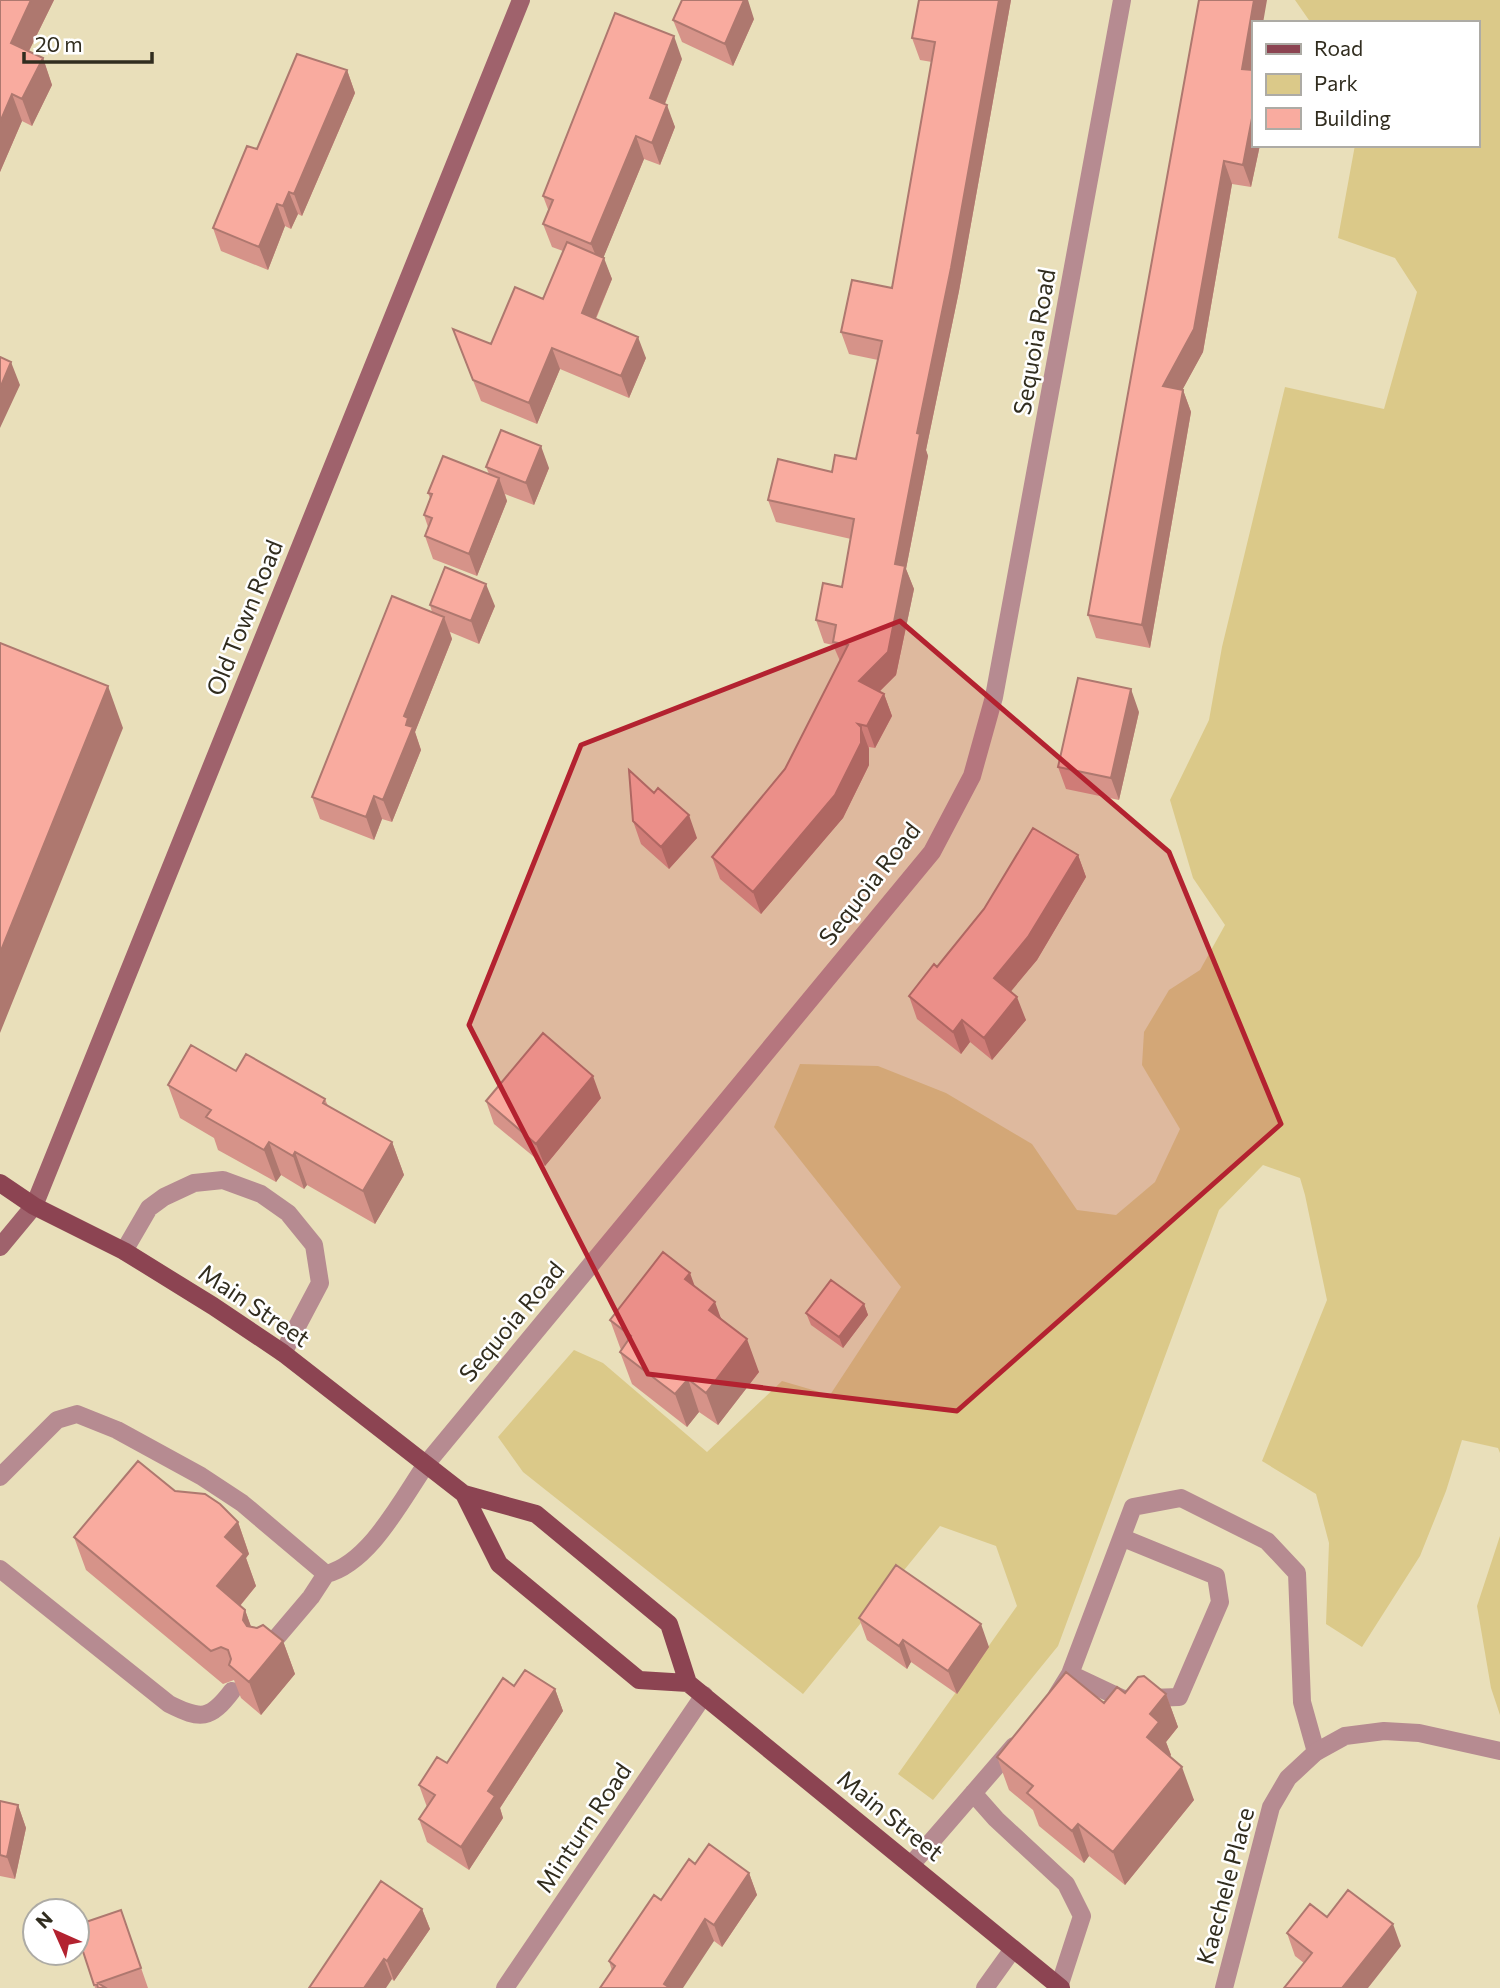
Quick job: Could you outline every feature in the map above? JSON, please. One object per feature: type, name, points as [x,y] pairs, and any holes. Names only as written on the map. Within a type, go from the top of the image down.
[{"type":"main road","name":"Old Town Road","points":[[0,1247],[34,1206],[521,0]]},
{"type":"main road","name":"Main Street","points":[[0,1183],[34,1206],[124,1251],[283,1353],[464,1494],[499,1564],[639,1680],[688,1683],[1060,1987]]},
{"type":"main road","name":"Main Street","points":[[464,1494],[536,1514],[669,1624],[688,1683]]},
{"type":"street","name":"Sequoia Road","points":[[326,1574],[348,1565],[371,1544],[427,1463],[932,852],[972,776],[994,697],[1122,0]]},
{"type":"street","points":[[124,1251],[149,1208],[164,1197],[194,1183],[223,1180],[261,1194],[288,1213],[314,1245],[320,1283],[283,1353]]},
{"type":"street","points":[[0,1477],[57,1420],[77,1414],[117,1430],[243,1503],[326,1574],[311,1597],[266,1650]]},
{"type":"street","points":[[1047,1707],[1070,1674],[1133,1507],[1181,1498],[1268,1541],[1297,1573],[1302,1703],[1316,1752]]},
{"type":"street","points":[[1070,1674],[1124,1699],[1179,1697],[1220,1602],[1216,1576],[1123,1538]]},
{"type":"street","points":[[0,1569],[169,1704],[192,1715],[207,1714],[218,1709],[232,1691]]},
{"type":"street","name":"Minturn Road","points":[[505,1988],[704,1695]]},
{"type":"street","name":"Kaechele Place","points":[[1224,1988],[1271,1807],[1289,1778],[1316,1752],[1345,1736],[1384,1731],[1419,1733],[1500,1751]]},
{"type":"street","points":[[911,1865],[1023,1736]]},
{"type":"street","points":[[973,1793],[996,1819],[1066,1884],[1082,1916],[1060,1987]]},
{"type":"street","points":[[985,1988],[1013,1949]]},
{"type":"highlighted area","points":[[900,621],[1169,852],[1281,1124],[957,1411],[648,1374],[469,1025],[581,745]]},
{"type":"green space","points":[[1295,0],[1500,0],[1500,1453],[1498,1448],[1462,1440],[1446,1491],[1420,1556],[1362,1647],[1326,1624],[1329,1543],[1316,1494],[1262,1461],[1327,1300],[1300,1178],[1263,1165],[1219,1210],[1058,1646],[933,1800],[898,1774],[1017,1606],[996,1546],[940,1526],[803,1694],[523,1472],[498,1437],[574,1350],[603,1363],[707,1452],[782,1381],[830,1395],[901,1287],[774,1127],[800,1064],[878,1066],[946,1093],[1032,1144],[1077,1210],[1116,1215],[1155,1182],[1180,1129],[1142,1065],[1144,1032],[1169,990],[1200,970],[1225,925],[1193,878],[1170,800],[1209,720],[1222,647],[1285,387],[1384,409],[1417,292],[1395,258],[1338,238],[1355,147],[1479,147],[1479,21],[1310,21]]},
{"type":"green space","points":[[1500,1536],[1500,1715],[1491,1688],[1477,1606]]},
{"type":"building","points":[[0,0],[31,0],[11,43],[43,58],[22,99],[12,94],[0,122]]},
{"type":"building","points":[[682,0],[744,0],[725,44],[673,20]]},
{"type":"building","points":[[919,0],[999,0],[951,268],[917,433],[920,434],[895,564],[905,566],[888,652],[859,681],[884,694],[867,726],[858,724],[861,727],[861,743],[835,795],[753,892],[712,857],[785,769],[848,645],[833,642],[836,625],[816,620],[823,583],[842,587],[854,519],[768,500],[778,459],[832,472],[835,455],[856,459],[882,341],[841,332],[852,280],[892,288],[935,42],[912,38]]},
{"type":"building","points":[[1199,0],[1254,0],[1242,69],[1252,70],[1252,118],[1243,165],[1224,161],[1194,329],[1163,386],[1183,390],[1142,625],[1088,615]]},
{"type":"building","points":[[615,13],[674,36],[650,98],[667,105],[652,143],[636,136],[591,244],[543,224],[553,200],[543,196]]},
{"type":"building","points":[[297,54],[347,70],[294,194],[289,192],[283,206],[277,204],[259,247],[213,228],[247,146],[257,149]]},
{"type":"building","points":[[567,242],[604,258],[582,313],[638,337],[621,376],[552,348],[529,403],[473,380],[453,329],[491,344],[515,287],[543,299]]},
{"type":"building","points":[[0,357],[11,362],[0,388]]},
{"type":"building","points":[[501,430],[541,446],[526,483],[486,467]]},
{"type":"building","points":[[443,456],[499,478],[469,554],[425,536],[432,518],[424,515],[432,494],[428,493]]},
{"type":"building","points":[[445,567],[486,584],[471,621],[430,605]]},
{"type":"building","points":[[392,596],[444,617],[404,716],[408,718],[406,725],[413,727],[383,800],[374,796],[366,817],[312,797]]},
{"type":"building","points":[[0,643],[108,686],[0,953]]},
{"type":"building","points":[[1078,678],[1131,689],[1111,778],[1058,767]]},
{"type":"building","points":[[629,770],[654,793],[658,788],[689,815],[661,847],[633,821]]},
{"type":"building","points":[[1033,828],[1078,855],[1028,937],[994,978],[1017,997],[984,1038],[962,1020],[953,1032],[909,996],[934,964],[937,967],[984,909]]},
{"type":"building","points":[[543,1033],[593,1076],[536,1144],[486,1101]]},
{"type":"building","points":[[191,1045],[236,1071],[246,1054],[325,1099],[323,1103],[392,1142],[363,1191],[295,1152],[293,1156],[269,1142],[264,1150],[206,1117],[211,1110],[168,1085]]},
{"type":"building","points":[[663,1252],[690,1273],[685,1279],[715,1302],[709,1310],[747,1339],[706,1393],[688,1379],[675,1394],[620,1352],[631,1336],[610,1320]]},
{"type":"building","points":[[831,1280],[864,1304],[839,1337],[806,1313]]},
{"type":"building","points":[[138,1461],[175,1491],[205,1494],[238,1522],[225,1537],[244,1554],[217,1586],[245,1610],[243,1620],[247,1626],[257,1628],[263,1625],[283,1641],[249,1682],[229,1665],[231,1659],[228,1650],[221,1647],[211,1651],[74,1537]]},
{"type":"building","points":[[896,1565],[981,1624],[948,1671],[903,1640],[899,1646],[859,1618]]},
{"type":"building","points":[[525,1670],[555,1689],[488,1791],[495,1796],[461,1847],[419,1819],[435,1795],[419,1785],[437,1757],[447,1763],[503,1678],[514,1686]]},
{"type":"building","points":[[1066,1672],[1104,1703],[1117,1687],[1125,1693],[1138,1677],[1144,1676],[1166,1694],[1150,1714],[1159,1722],[1147,1737],[1182,1767],[1113,1852],[1078,1824],[1072,1831],[1027,1793],[1033,1786],[997,1757]]},
{"type":"building","points":[[0,1801],[18,1805],[7,1857],[0,1855]]},
{"type":"building","points":[[709,1844],[749,1873],[714,1925],[705,1919],[664,1984],[670,1988],[600,1988],[615,1966],[609,1961],[654,1895],[661,1900],[689,1859],[695,1864]]},
{"type":"building","points":[[381,1881],[422,1909],[387,1961],[384,1959],[364,1988],[309,1988]]},
{"type":"building","points":[[1348,1890],[1393,1924],[1342,1988],[1284,1988],[1312,1953],[1287,1933],[1310,1904],[1327,1917]]},
{"type":"building","points":[[121,1910],[141,1968],[98,1983],[106,1988],[94,1985],[88,1967],[91,1967],[91,1920]]}]
